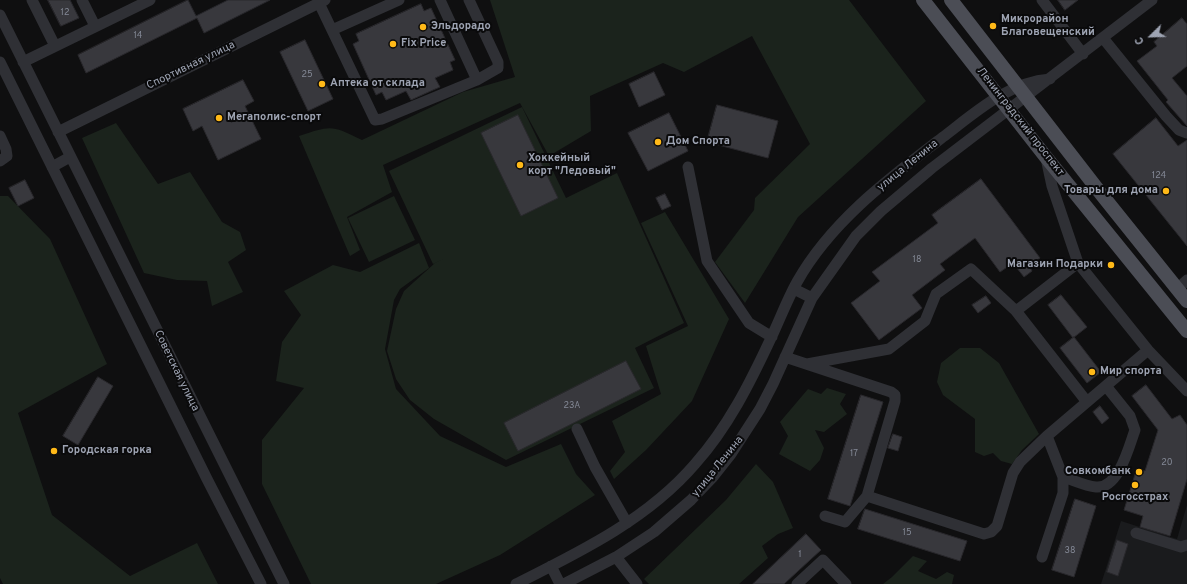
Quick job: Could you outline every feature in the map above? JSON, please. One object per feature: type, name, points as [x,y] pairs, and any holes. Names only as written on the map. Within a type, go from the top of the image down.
[{"type":"main road","name":"Ленинградский проспект","points":[[923,0],[1045,156],[1161,301],[1187,331]]},
{"type":"main road","name":"Ленинградский проспект","points":[[951,0],[1026,98],[1182,284],[1187,300]]},
{"type":"main road","points":[[1161,301],[1182,284]]},
{"type":"street","points":[[32,0],[55,46]]},
{"type":"street","points":[[82,0],[95,26]]},
{"type":"street","points":[[23,62],[150,0]]},
{"type":"street","points":[[332,30],[399,0]]},
{"type":"street","points":[[440,0],[477,80]]},
{"type":"street","points":[[322,1],[332,30],[375,120],[382,119],[477,80],[498,68],[498,62],[469,0]]},
{"type":"street","points":[[1042,0],[1083,54]]},
{"type":"street","name":"улица Ленина","points":[[564,584],[616,557],[639,543],[672,518],[712,478],[749,428],[773,384],[812,298],[856,236],[881,211],[932,168],[1026,98],[1152,0]]},
{"type":"street","name":"Спортивная улица","points":[[58,132],[322,1]]},
{"type":"street","name":"Советская улица","points":[[0,15],[70,158],[284,584]]},
{"type":"street","points":[[1103,38],[1166,116],[1179,130],[1187,133]]},
{"type":"street","name":"Советская улица","points":[[0,62],[4,79],[52,167],[261,584]]},
{"type":"street","name":"улица Ленина","points":[[516,584],[585,548],[627,522],[674,486],[707,450],[728,422],[742,398],[794,289],[825,241],[852,211],[922,153],[999,96],[1017,86],[1036,80],[1050,79]]},
{"type":"street","points":[[0,136],[6,149],[7,156],[0,161]]},
{"type":"street","points":[[1045,156],[1052,186],[1078,263],[1148,350],[1187,391]]},
{"type":"street","points":[[52,167],[70,158]]},
{"type":"street","points":[[688,167],[707,262],[749,323],[772,337]]},
{"type":"street","points":[[1016,311],[1078,263]]},
{"type":"street","points":[[805,364],[889,349],[925,321],[936,294],[970,269],[1016,311],[1087,402]]},
{"type":"street","points":[[794,289],[812,298]]},
{"type":"street","points":[[867,496],[984,534],[991,532],[997,526],[1013,473],[1020,462],[1047,436],[1148,350]]},
{"type":"street","points":[[785,357],[891,392],[895,395],[895,401],[867,496],[844,522],[825,516]]},
{"type":"street","points":[[1063,477],[1096,488],[1105,485],[1114,479],[1120,471],[1135,430],[1130,416],[1106,386]]},
{"type":"street","points":[[577,429],[599,474],[627,522]]},
{"type":"street","points":[[1042,557],[1063,493],[1063,477],[1047,436]]},
{"type":"street","points":[[1136,533],[1181,547],[1187,545]]},
{"type":"street","points":[[616,557],[637,584]]},
{"type":"street","points":[[797,584],[823,560],[846,584]]},
{"type":"street","points":[[551,566],[560,584]]},
{"type":"shaded area","points":[[490,0],[849,0],[926,101],[798,217],[745,303],[715,262],[754,210],[755,198],[810,144],[752,36],[684,72],[663,63],[590,96],[591,131],[549,156],[520,103],[383,165],[392,192],[347,217],[360,250],[350,256],[299,136],[325,128],[331,128],[337,129],[362,140],[463,92],[515,77]]},
{"type":"shaded area","points":[[522,107],[566,198],[617,173],[684,323],[635,348],[654,388],[506,460],[434,419],[410,400],[396,379],[387,351],[396,309],[404,291],[435,263],[433,264],[389,171]]},
{"type":"shaded area","points":[[116,123],[158,184],[190,172],[222,222],[240,232],[246,250],[228,262],[243,292],[212,306],[207,281],[177,280],[144,273],[82,138]]},
{"type":"shaded area","points":[[0,196],[8,196],[50,239],[107,364],[18,413],[52,515],[130,576],[197,543],[218,584],[3,584],[0,578]]},
{"type":"shaded area","points":[[394,196],[415,240],[369,262],[348,218]]},
{"type":"shaded area","points":[[665,212],[729,319],[692,401],[646,450],[614,479],[610,471],[625,452],[612,421],[661,394],[646,346],[688,326],[641,223]]},
{"type":"shaded area","points":[[419,243],[429,268],[400,289],[394,300],[385,349],[396,389],[440,436],[506,467],[561,444],[576,474],[595,495],[500,555],[436,584],[311,584],[262,484],[262,440],[304,388],[276,381],[282,342],[301,315],[284,291],[333,265],[360,272]]},
{"type":"shaded area","points":[[960,348],[980,348],[999,363],[1039,434],[1022,450],[1012,464],[1001,461],[993,453],[984,456],[975,452],[975,419],[943,395],[937,382],[941,363]]},
{"type":"shaded area","points":[[827,388],[846,394],[840,404],[847,414],[824,432],[815,430],[824,448],[820,460],[810,471],[779,454],[788,436],[780,422],[808,389],[821,394]]},
{"type":"shaded area","points":[[756,464],[773,482],[793,528],[778,534],[762,546],[768,558],[739,584],[649,584],[644,579],[726,500]]},
{"type":"shaded area","points":[[1187,505],[1187,584],[1101,584],[1121,521],[1177,539]]},
{"type":"shaded area","points":[[913,556],[927,561],[918,571],[936,579],[947,572],[954,575],[952,584],[883,584]]},
{"type":"building","points":[[48,0],[70,0],[79,18],[61,26]]},
{"type":"building","points":[[188,0],[196,16],[228,0],[270,0],[204,33],[197,18],[86,73],[78,55]]},
{"type":"building","points":[[1058,0],[1078,0],[1065,10]]},
{"type":"building","points":[[421,4],[424,11],[431,8],[455,60],[450,62],[453,70],[435,78],[440,87],[411,100],[406,91],[386,100],[382,92],[376,95],[353,44],[359,41],[356,34]]},
{"type":"building","points":[[1182,18],[1187,24],[1187,66],[1172,78],[1187,96],[1187,126],[1166,102],[1168,100],[1137,61],[1157,46],[1154,42]]},
{"type":"building","points":[[305,40],[333,99],[308,111],[280,52]]},
{"type":"building","points":[[654,72],[665,95],[639,107],[629,84]]},
{"type":"building","name":"Мегаполис-спорт","points":[[243,80],[254,101],[245,106],[261,139],[218,160],[202,126],[193,131],[183,109]]},
{"type":"building","points":[[717,105],[778,121],[768,158],[707,142]]},
{"type":"building","name":"Дом Спорта","points":[[669,113],[688,151],[648,171],[628,133]]},
{"type":"building","name":"Хоккейный корт \"Ледовый\"","points":[[518,115],[558,198],[521,216],[481,133]]},
{"type":"building","points":[[1156,118],[1178,146],[1187,140],[1187,246],[1113,154]]},
{"type":"building","points":[[981,179],[1040,258],[1029,266],[1032,271],[1024,277],[1013,263],[1000,272],[975,238],[940,264],[945,270],[912,295],[922,308],[879,340],[851,303],[880,281],[872,272],[938,223],[932,215]]},
{"type":"building","points":[[25,180],[34,198],[18,206],[9,188]]},
{"type":"building","points":[[665,194],[671,206],[662,210],[656,198]]},
{"type":"building","points":[[1061,295],[1087,327],[1073,338],[1048,305]]},
{"type":"building","points":[[986,296],[991,303],[978,313],[972,305]]},
{"type":"building","points":[[1074,337],[1101,372],[1087,383],[1060,348]]},
{"type":"building","points":[[626,361],[641,389],[518,451],[504,423]]},
{"type":"building","points":[[98,377],[113,386],[78,445],[63,436]]},
{"type":"building","points":[[1146,385],[1172,419],[1180,415],[1187,425],[1187,479],[1170,536],[1140,527],[1143,516],[1124,510],[1137,468],[1145,471],[1158,430],[1132,396]]},
{"type":"building","points":[[861,395],[883,402],[850,506],[828,499]]},
{"type":"building","points":[[1100,406],[1109,418],[1102,424],[1093,412]]},
{"type":"building","points":[[893,434],[902,437],[898,451],[888,448]]},
{"type":"building","points":[[1075,499],[1096,506],[1074,577],[1052,570]]},
{"type":"building","points":[[865,509],[967,541],[960,561],[858,529]]},
{"type":"building","points":[[806,534],[821,550],[784,584],[753,584]]},
{"type":"building","points":[[1117,540],[1128,544],[1118,576],[1107,572]]},
{"type":"place","name":"Микрорайон Благовещенский","points":[[993,26]]},
{"type":"place","name":"Эльдорадо","points":[[423,27]]},
{"type":"place","name":"Fix Price","points":[[393,44]]},
{"type":"place","name":"Аптека от склада","points":[[322,84]]},
{"type":"place","name":"Мегаполис-спорт","points":[[219,118]]},
{"type":"place","name":"Дом Спорта","points":[[658,142]]},
{"type":"place","name":"Хоккейный корт \"Ледовый\"","points":[[520,165]]},
{"type":"place","name":"Товары для дома","points":[[1166,191]]},
{"type":"place","name":"Магазин Подарки","points":[[1111,265]]},
{"type":"place","name":"Мир спорта","points":[[1092,372]]},
{"type":"place","name":"Городская горка","points":[[54,451]]},
{"type":"place","name":"Совкомбанк","points":[[1139,472]]},
{"type":"place","name":"Росгосстрах","points":[[1135,485]]}]
